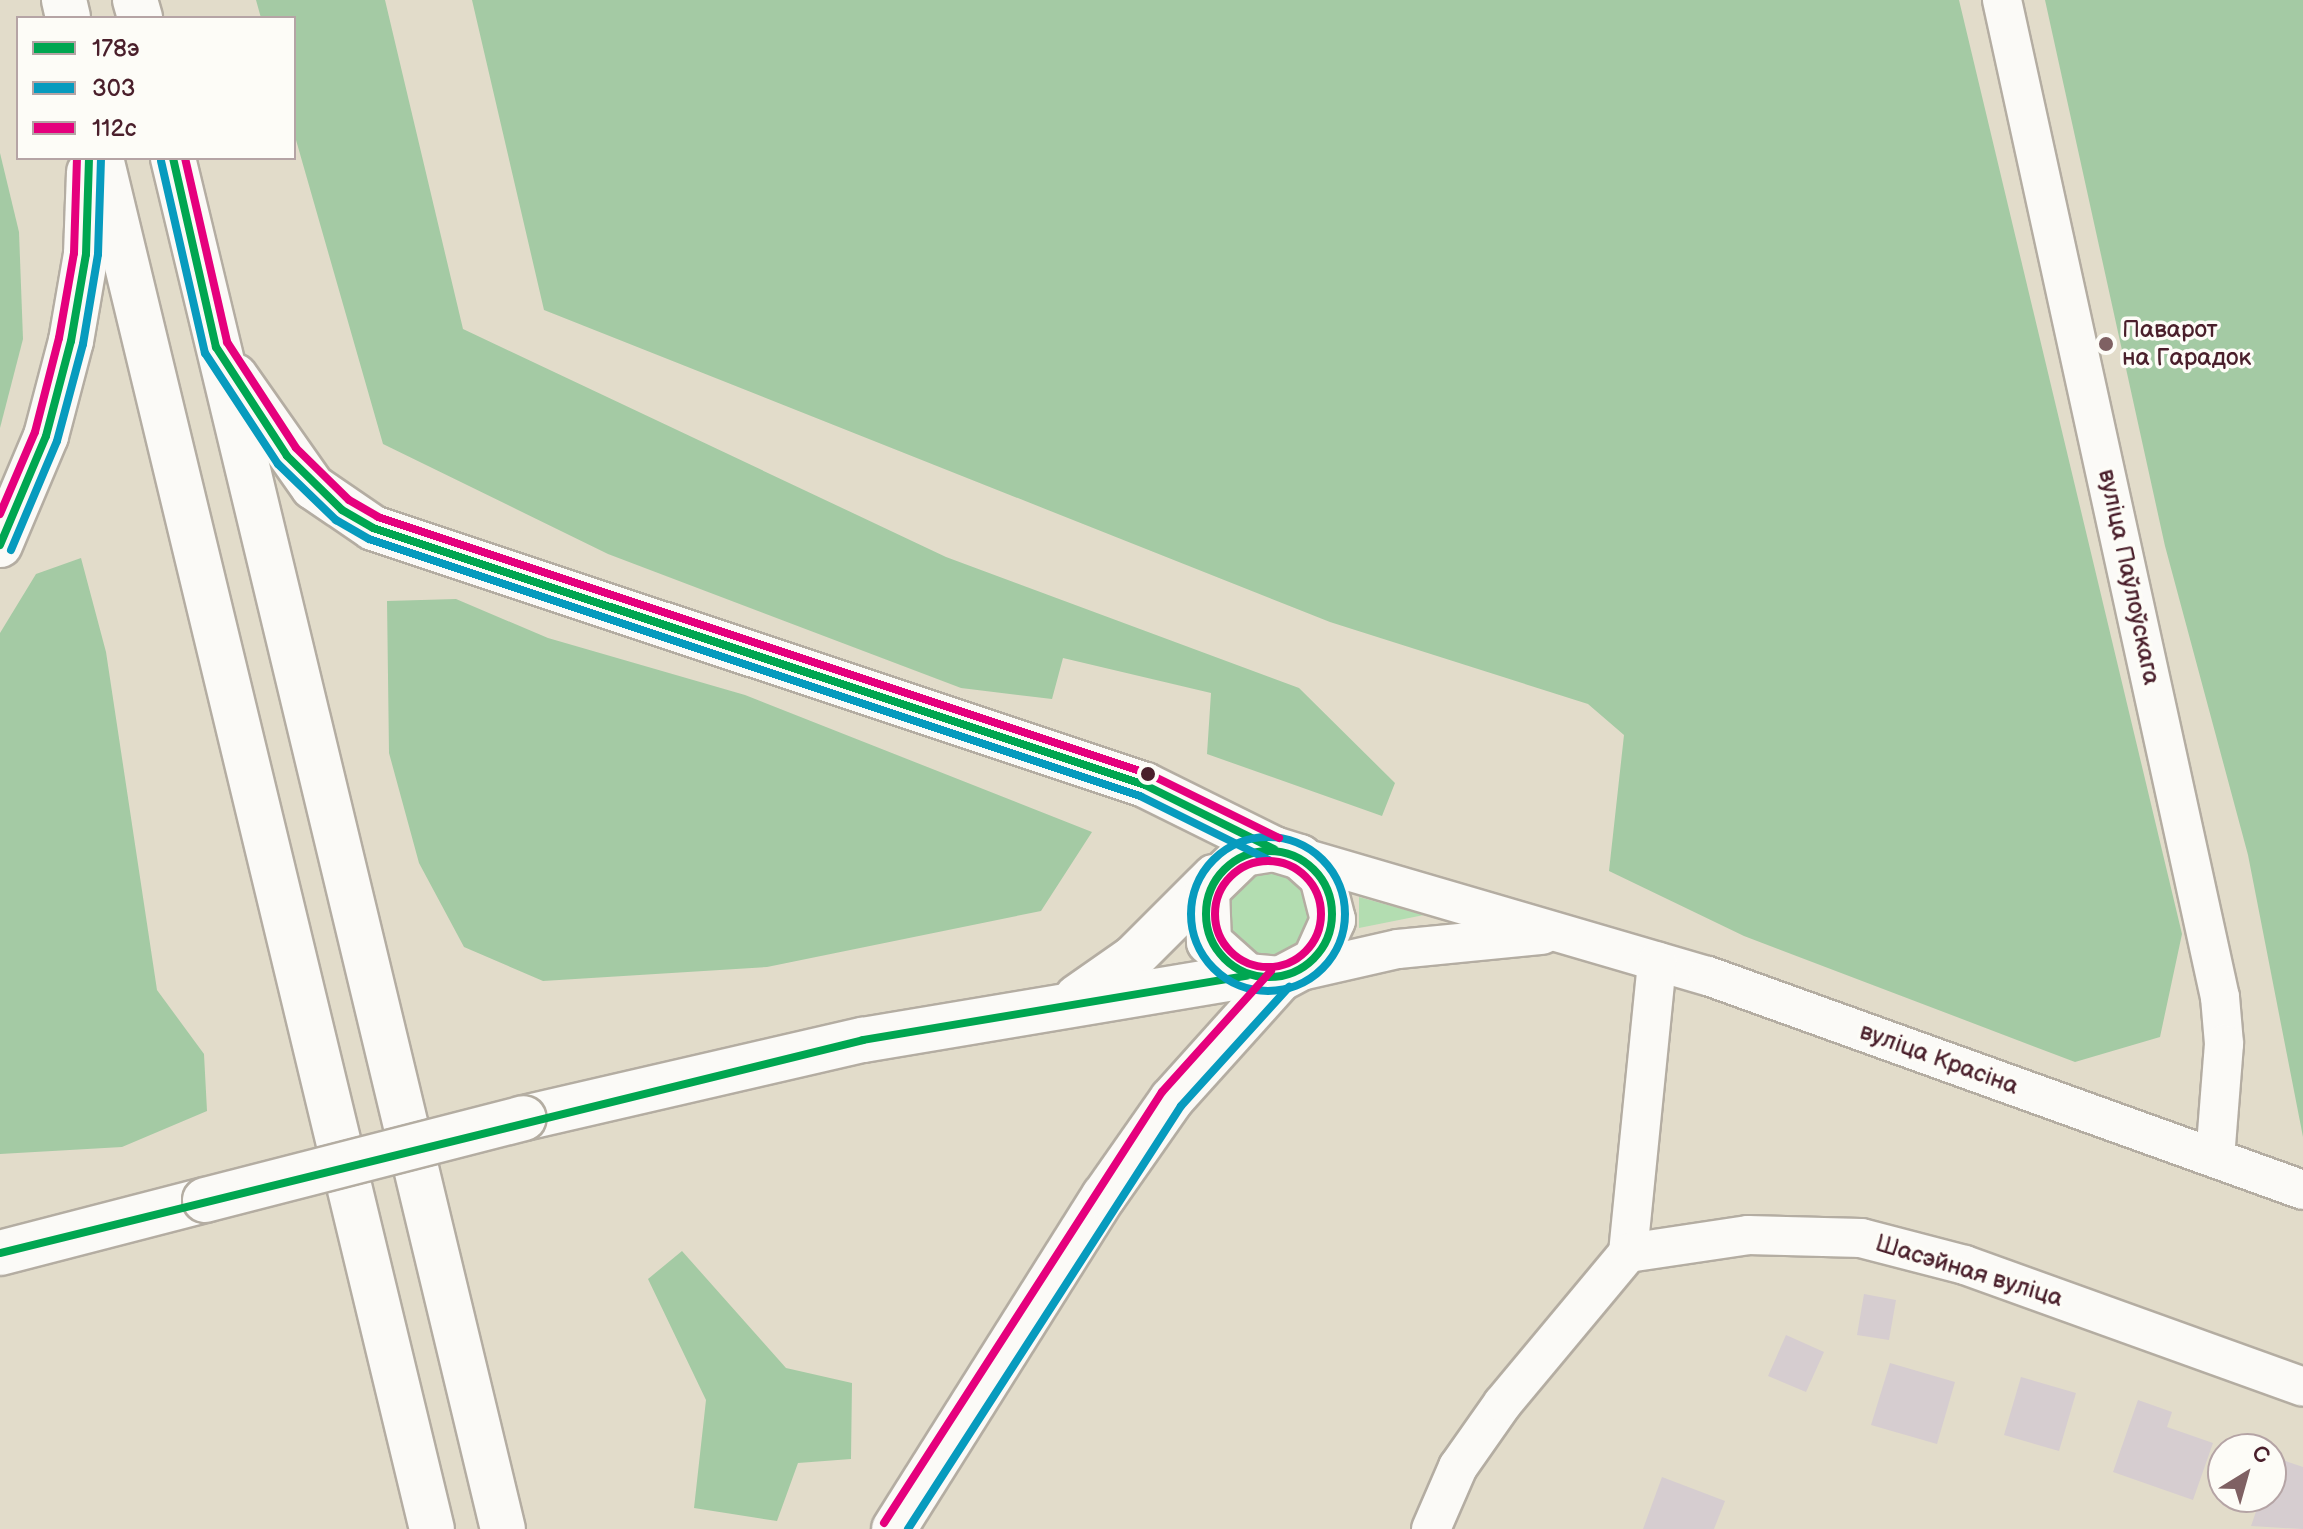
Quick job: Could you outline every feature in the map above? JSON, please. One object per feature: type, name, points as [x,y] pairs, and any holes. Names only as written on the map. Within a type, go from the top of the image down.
[{"type":"main road","points":[[0,545],[46,436],[71,341],[86,254],[89,160]]},
{"type":"main road","points":[[101,160],[432,1529]]},
{"type":"main road","points":[[173,160],[216,347],[503,1529]]},
{"type":"main road","points":[[216,347],[313,487],[373,528],[1145,785],[1287,853],[1322,877],[1333,920],[1327,943],[1276,976],[1172,1099],[1112,1184],[894,1529]]},
{"type":"main road","points":[[1068,1003],[1133,958],[1217,874],[1244,854],[1287,853]]},
{"type":"main road","points":[[1217,874],[1203,917],[1209,942],[1276,976]]},
{"type":"main road","points":[[0,1253],[524,1118],[863,1040],[1068,1003],[1276,976]]},
{"type":"street","name":"вуліца Паўлоўскага","points":[[2002,0],[2220,997],[2224,1044],[2215,1158]]},
{"type":"street","name":"вуліца Красіна","points":[[1287,853],[1574,933],[2303,1190]]},
{"type":"street","name":"вуліца Красіна","points":[[1276,976],[1398,949],[1574,933]]},
{"type":"street","points":[[1431,1529],[1458,1467],[1503,1403],[1628,1253],[1657,961]]},
{"type":"street","name":"Шасэйная вуліца","points":[[1628,1253],[1748,1235],[1861,1238],[1965,1265],[2303,1387]]},
{"type":"green space","points":[[256,0],[385,0],[463,329],[946,557],[1299,688],[1395,783],[1382,816],[1207,754],[1211,693],[1063,658],[1052,699],[961,688],[608,554],[383,444],[296,140],[296,16],[260,16]]},
{"type":"green space","points":[[472,0],[1959,0],[2182,934],[2160,1037],[2075,1062],[1744,936],[1609,871],[1624,735],[1588,704],[1330,622],[544,310]]},
{"type":"green space","points":[[2045,0],[2303,0],[2303,1137],[2248,855],[2165,546]]},
{"type":"green space","points":[[0,153],[19,232],[23,339],[0,428]]},
{"type":"green space","points":[[81,558],[106,652],[157,990],[204,1054],[207,1111],[122,1147],[0,1154],[0,633],[36,574]]},
{"type":"green space","points":[[456,599],[548,638],[745,695],[1092,832],[1041,911],[767,967],[543,981],[464,947],[419,863],[389,753],[387,601]]},
{"type":"green space","points":[[1270,871],[1287,874],[1301,884],[1311,898],[1314,915],[1311,932],[1301,946],[1287,956],[1270,959],[1253,956],[1239,946],[1229,932],[1226,915],[1229,898],[1239,884],[1253,874]]},
{"type":"green space","points":[[1359,897],[1424,915],[1359,928]]},
{"type":"green space","points":[[682,1251],[786,1368],[852,1383],[851,1459],[798,1463],[777,1521],[694,1508],[706,1400],[648,1279]]},
{"type":"building","points":[[1864,1294],[1896,1300],[1889,1340],[1857,1335]]},
{"type":"building","points":[[1786,1335],[1824,1352],[1806,1392],[1768,1376]]},
{"type":"building","points":[[1890,1363],[1955,1382],[1937,1444],[1871,1425]]},
{"type":"building","points":[[2021,1377],[2076,1393],[2059,1451],[2004,1435]]},
{"type":"building","points":[[2138,1400],[2172,1412],[2167,1427],[2207,1441],[2207,1460],[2193,1500],[2113,1472]]},
{"type":"building","points":[[2287,1461],[2303,1467],[2303,1529],[2251,1526],[2255,1513],[2287,1513]]},
{"type":"building","points":[[1662,1477],[1725,1501],[1714,1529],[1643,1529]]},
{"type":"transit line","name":"112с","points":[[0,514],[35,432],[59,338],[74,253],[77,160]]},
{"type":"transit line","name":"178э","points":[[0,545],[46,436],[71,341],[86,254],[89,160]]},
{"type":"transit line","name":"303","points":[[11,550],[57,441],[83,344],[98,254],[101,160]]},
{"type":"transit line","name":"178э","points":[[173,160],[216,347],[287,456],[342,510],[373,528],[1145,785],[1274,849]]},
{"type":"transit line","name":"112с","points":[[185,160],[227,342],[296,448],[349,500],[378,517],[1149,774],[1279,838]]},
{"type":"transit line","name":"303","points":[[161,161],[205,353],[278,464],[336,520],[369,539],[1140,796],[1269,860]]},
{"type":"transit line","name":"303","points":[[1268,837],[1297,843],[1322,860],[1339,885],[1345,914],[1339,943],[1322,968],[1297,985],[1268,991],[1239,985],[1214,968],[1197,943],[1191,914],[1197,885],[1214,860],[1239,843],[1268,837]]},
{"type":"transit line","name":"178э","points":[[1269,851],[1293,856],[1313,870],[1327,890],[1332,914],[1327,938],[1313,958],[1293,972],[1269,977],[1245,972],[1225,958],[1211,938],[1206,914],[1211,890],[1225,870],[1245,856],[1269,851]]},
{"type":"transit line","name":"112с","points":[[1268,861],[1288,865],[1305,877],[1317,894],[1321,914],[1317,934],[1305,951],[1288,963],[1268,967],[1248,963],[1231,951],[1219,934],[1215,914],[1219,894],[1231,877],[1248,865],[1268,861]]},
{"type":"transit line","name":"112с","points":[[884,1523],[1162,1092],[1271,971]]},
{"type":"transit line","name":"178э","points":[[0,1253],[863,1040],[1247,976]]},
{"type":"transit line","name":"303","points":[[908,1529],[1181,1106],[1289,987]]},
{"type":"place","name":"Паварот на Гарадок","points":[[2106,344]]}]
